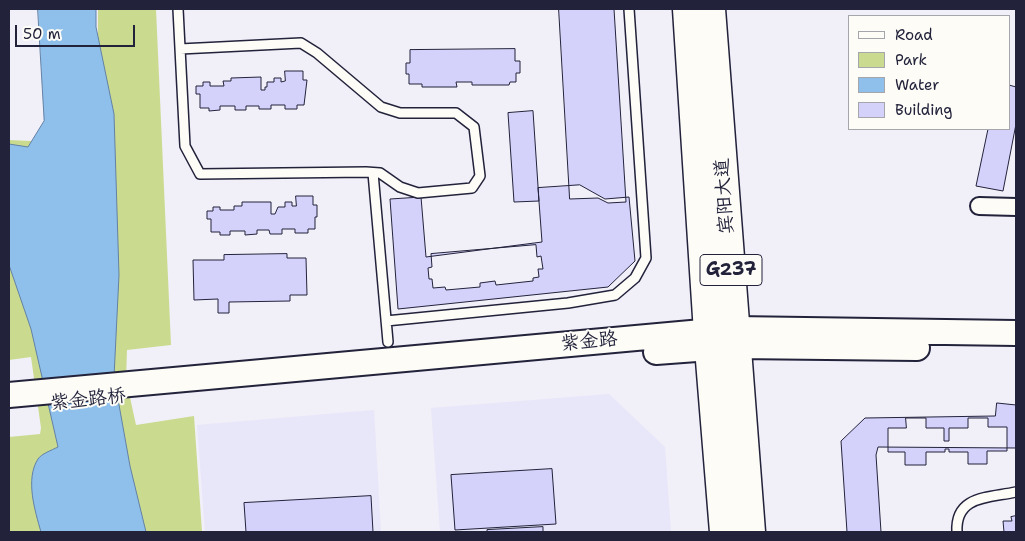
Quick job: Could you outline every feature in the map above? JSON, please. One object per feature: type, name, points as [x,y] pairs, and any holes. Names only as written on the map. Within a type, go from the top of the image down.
[{"type":"highway","name":"宾阳大道","points":[[687,9],[724,532]]},
{"type":"highway","name":"宾阳大道","points":[[711,9],[750,532]]},
{"type":"street","points":[[979,206],[1016,207]]},
{"type":"street","name":"紫金路","points":[[164,386],[736,337],[1016,333]]},
{"type":"street","name":"紫金路","points":[[736,337],[1016,349]]},
{"type":"street","name":"紫金路桥","points":[[10,401],[164,386]]},
{"type":"lane","points":[[178,9],[180,49],[185,146],[200,174],[373,173],[380,174],[400,187],[418,193],[472,188],[480,176],[474,127],[456,113],[400,113],[380,107],[317,53],[300,42],[180,49]]},
{"type":"lane","points":[[386,321],[568,303],[615,294],[635,278],[646,258],[629,9]]},
{"type":"lane","points":[[373,173],[388,342]]},
{"type":"lane","points":[[957,532],[959,514],[964,506],[976,500],[1016,492]]},
{"type":"shaded area","points":[[609,394],[665,447],[671,532],[440,532],[431,408]]},
{"type":"shaded area","points":[[374,410],[381,532],[205,532],[197,425]]},
{"type":"green space","points":[[98,9],[156,9],[171,345],[127,350],[126,379],[136,425],[194,416],[202,532],[9,532],[9,437],[40,434],[41,428],[31,357],[9,360],[9,140],[97,144]]},
{"type":"water","points":[[38,9],[96,9],[96,27],[114,114],[119,275],[114,377],[130,466],[146,532],[41,532],[34,505],[32,476],[34,467],[39,457],[58,447],[31,329],[9,265],[9,144],[28,147],[44,121]]},
{"type":"building","points":[[559,9],[614,9],[626,202],[608,203],[598,198],[570,199]]},
{"type":"building","points":[[515,49],[515,61],[520,61],[520,73],[516,73],[516,82],[510,82],[509,85],[472,85],[472,82],[456,82],[457,87],[422,87],[422,84],[409,84],[409,74],[406,74],[406,63],[410,63],[410,50]]},
{"type":"building","points":[[285,71],[303,71],[303,80],[307,80],[304,105],[297,105],[297,109],[285,109],[285,105],[271,105],[271,109],[259,109],[259,106],[246,106],[246,110],[235,110],[235,106],[220,106],[220,110],[209,111],[209,108],[200,108],[200,94],[196,94],[196,86],[203,86],[203,82],[210,82],[210,86],[224,86],[223,81],[231,81],[231,78],[261,77],[261,90],[265,90],[267,82],[274,82],[274,78],[281,78],[281,82],[285,81]]},
{"type":"building","points":[[1010,85],[1016,87],[1016,124],[1003,191],[976,186],[988,130],[1010,130]]},
{"type":"building","points":[[533,111],[539,201],[514,202],[508,113]]},
{"type":"building","points":[[580,185],[605,199],[629,197],[635,261],[608,287],[398,309],[390,199],[421,197],[426,257],[542,242],[538,188]]},
{"type":"building","points":[[296,196],[313,196],[313,205],[317,205],[315,229],[308,229],[308,233],[295,233],[295,229],[282,229],[282,234],[270,234],[269,230],[257,230],[257,234],[245,235],[245,231],[230,231],[230,235],[220,235],[220,232],[211,232],[211,219],[207,219],[207,211],[213,211],[213,207],[220,207],[220,210],[234,210],[234,206],[242,206],[242,202],[271,202],[271,214],[275,214],[278,207],[285,207],[285,202],[292,202],[292,206],[296,206]]},
{"type":"building","points":[[536,245],[537,257],[541,256],[543,269],[538,269],[539,277],[533,278],[533,281],[496,285],[495,281],[480,283],[480,287],[446,290],[445,287],[433,288],[432,279],[429,279],[428,268],[432,267],[431,254]]},
{"type":"building","points":[[287,254],[287,258],[306,258],[307,295],[290,295],[290,301],[229,302],[229,313],[218,313],[218,299],[194,300],[193,260],[224,260],[224,255]]},
{"type":"building","points":[[997,403],[1016,405],[1016,448],[878,447],[876,455],[881,532],[847,532],[841,441],[865,418],[995,416]]},
{"type":"building","points":[[906,418],[926,418],[926,428],[944,428],[944,441],[949,441],[949,428],[968,428],[968,418],[988,418],[988,427],[1007,427],[1007,451],[987,451],[987,464],[968,464],[968,452],[949,452],[949,449],[945,449],[945,452],[926,452],[926,465],[905,465],[905,452],[888,452],[888,428],[906,428]]},
{"type":"building","points":[[552,469],[556,524],[455,530],[451,475]]},
{"type":"building","points":[[371,496],[373,532],[246,532],[244,503]]},
{"type":"building","points":[[1016,516],[1016,532],[1004,532],[1003,521],[1012,521],[1011,517]]},
{"type":"building","points":[[543,527],[543,532],[487,532],[487,530]]}]
